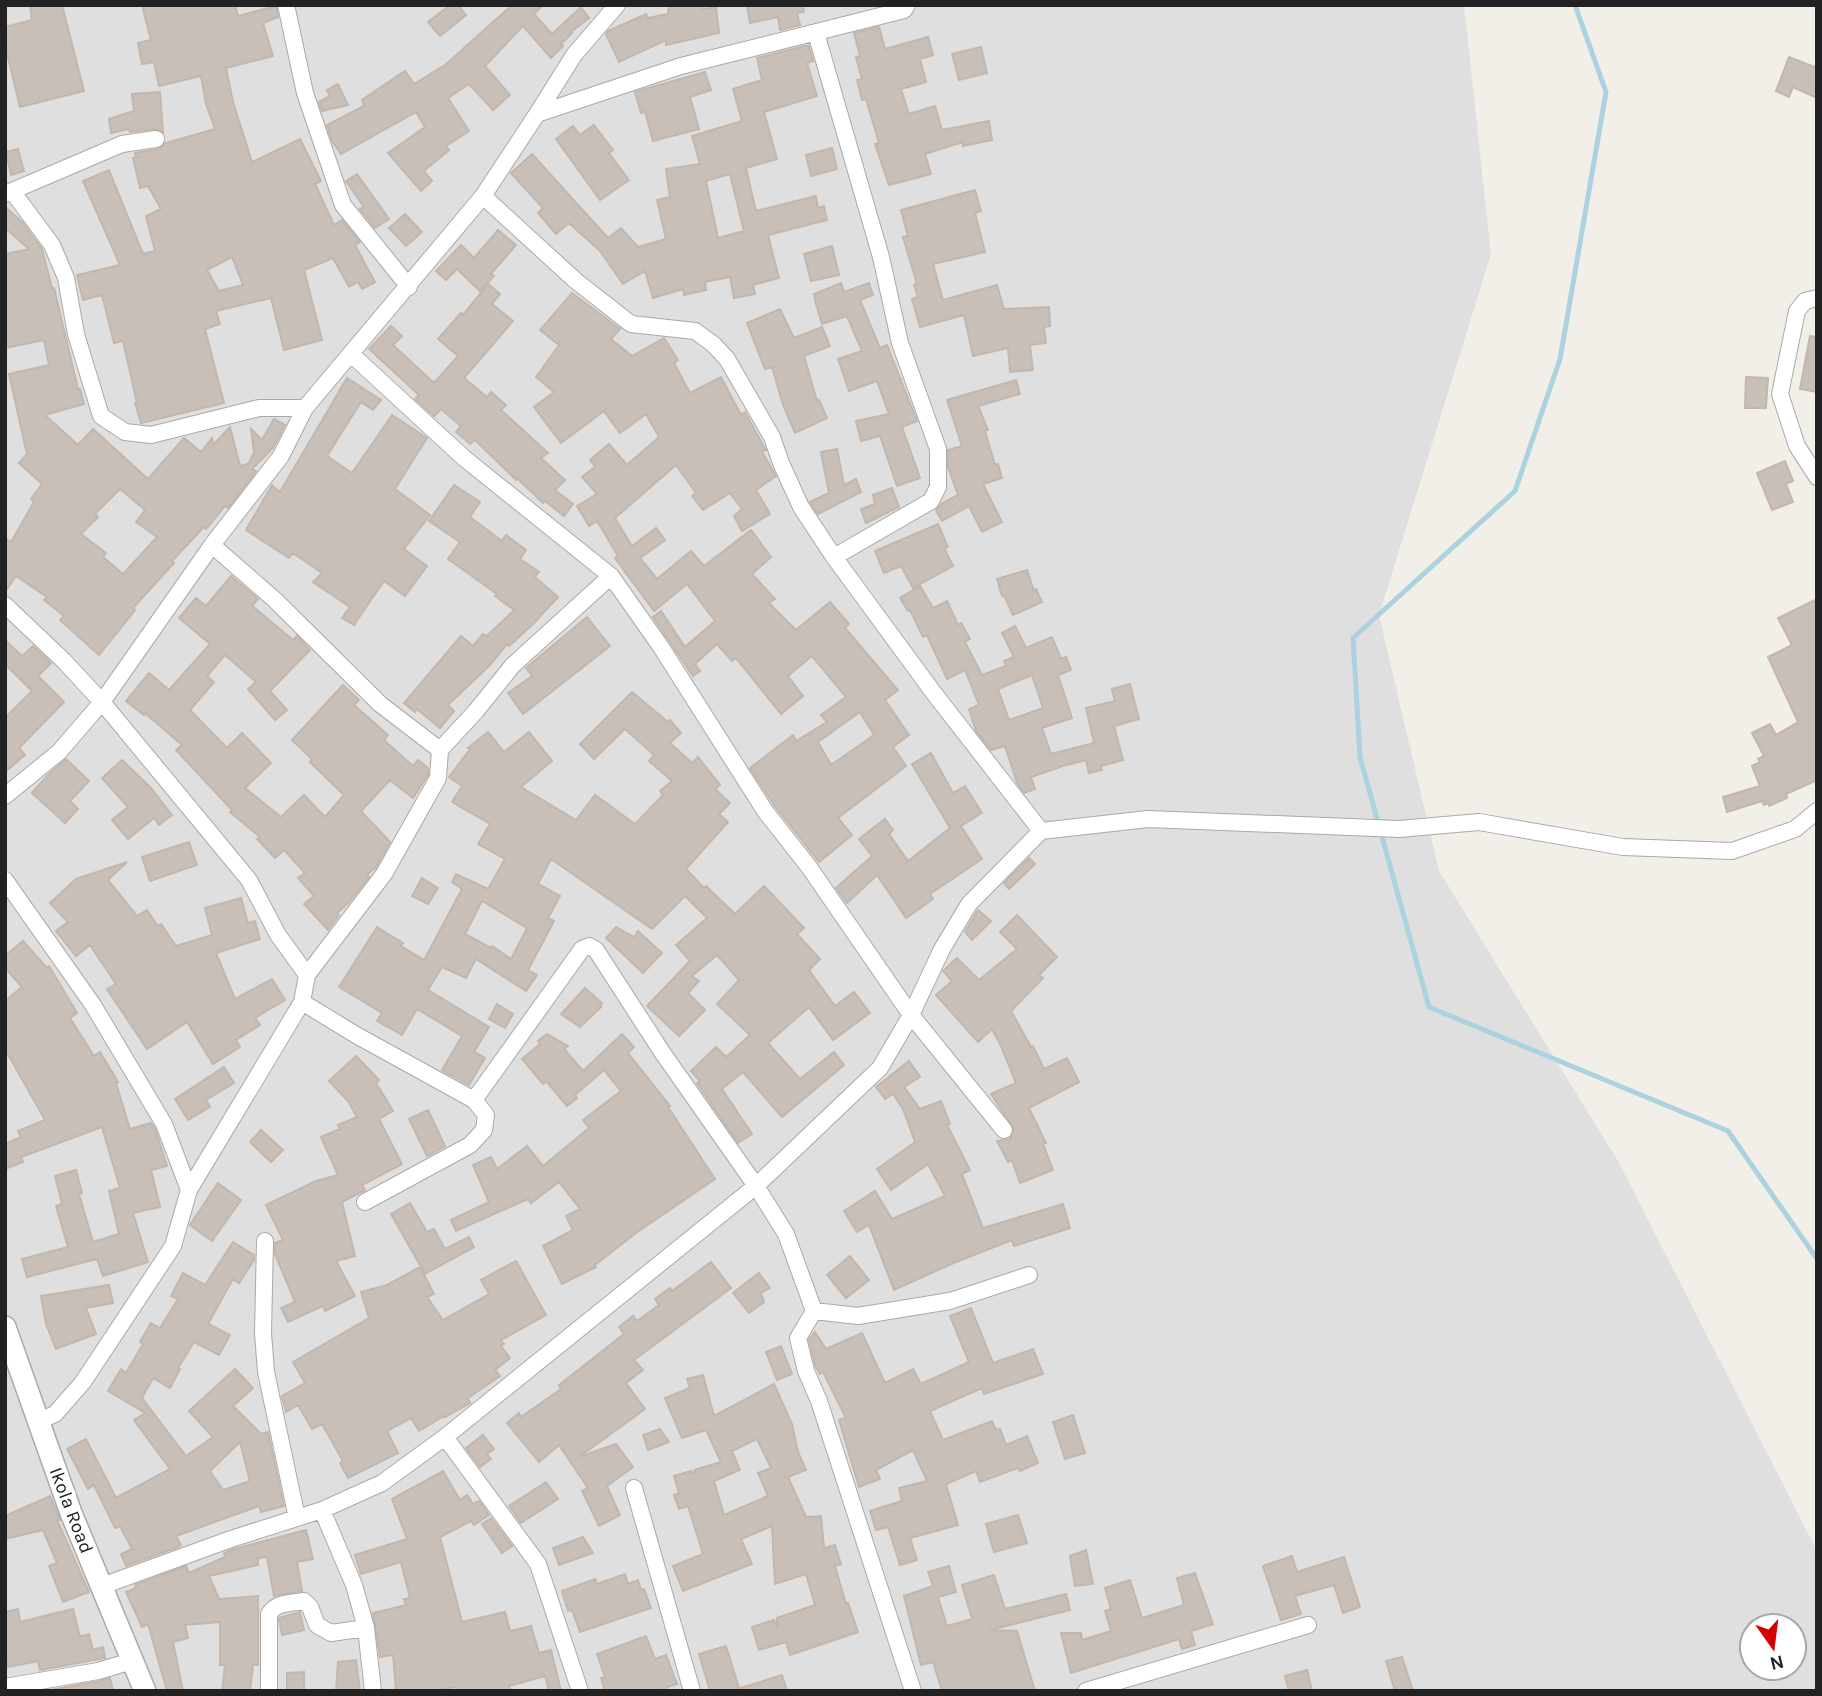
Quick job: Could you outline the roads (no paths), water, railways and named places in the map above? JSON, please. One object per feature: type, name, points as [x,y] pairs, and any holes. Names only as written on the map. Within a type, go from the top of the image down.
[{"type":"street","points":[[286,5],[305,93],[343,205],[409,287]]},
{"type":"street","points":[[5,796],[59,752],[102,702],[212,545],[281,456],[305,408],[484,196],[573,55],[617,5]]},
{"type":"street","points":[[537,114],[681,65],[904,10],[907,5]]},
{"type":"street","points":[[817,33],[881,257],[900,343],[938,449],[938,487],[931,501],[834,557]]},
{"type":"street","points":[[156,139],[122,144],[9,192],[52,245],[66,278],[76,334],[101,416],[125,432],[150,435],[259,408],[305,408]]},
{"type":"street","points":[[484,196],[576,281],[631,324],[695,331],[727,359],[772,437],[801,507],[834,557],[933,692],[1041,831]]},
{"type":"street","points":[[1817,298],[1805,301],[1797,311],[1780,394],[1797,446],[1817,477]]},
{"type":"street","points":[[351,354],[464,458],[611,576],[661,647],[765,811],[809,867],[911,1014],[1003,1130]]},
{"type":"street","points":[[212,545],[275,600],[380,704],[440,750]]},
{"type":"street","points":[[40,1421],[55,1414],[83,1382],[173,1246],[190,1189],[302,1002],[307,975],[384,874],[438,778],[440,750],[513,665],[611,576]]},
{"type":"street","points":[[5,605],[64,660],[102,702],[249,880],[278,935],[307,975]]},
{"type":"street","points":[[102,1586],[231,1539],[322,1510],[382,1483],[445,1437],[756,1186],[880,1068],[911,1014],[942,949],[969,904],[1041,831],[1148,819],[1399,829],[1479,822],[1623,847],[1732,851],[1795,828],[1817,811]]},
{"type":"street","points":[[5,880],[93,1005],[164,1124],[190,1189]]},
{"type":"street","points":[[474,1100],[582,949],[589,946],[596,950],[786,1234],[814,1311]]},
{"type":"street","points":[[302,1002],[474,1100],[486,1115],[484,1130],[470,1145],[365,1202]]},
{"type":"street","points":[[264,1241],[263,1333],[266,1372],[297,1518]]},
{"type":"street","points":[[814,1311],[858,1316],[950,1301],[1030,1275]]},
{"type":"street","points":[[814,1311],[798,1338],[913,1691]]},
{"type":"street","name":"Ikola Road","points":[[5,1327],[71,1513],[145,1691]]},
{"type":"street","points":[[445,1437],[538,1564],[580,1691]]},
{"type":"street","points":[[634,1488],[692,1691]]},
{"type":"street","points":[[322,1510],[354,1585],[366,1628],[373,1691]]},
{"type":"street","points":[[269,1691],[269,1614],[272,1608],[304,1601],[310,1607],[317,1625],[331,1633],[366,1628]]},
{"type":"street","points":[[1086,1691],[1308,1625]]},
{"type":"street","points":[[5,1687],[98,1671],[132,1661]]},
{"type":"waterway","points":[[1575,5],[1606,92],[1560,359],[1515,491],[1353,638],[1360,757],[1429,1007],[1728,1131],[1817,1259]]}]
